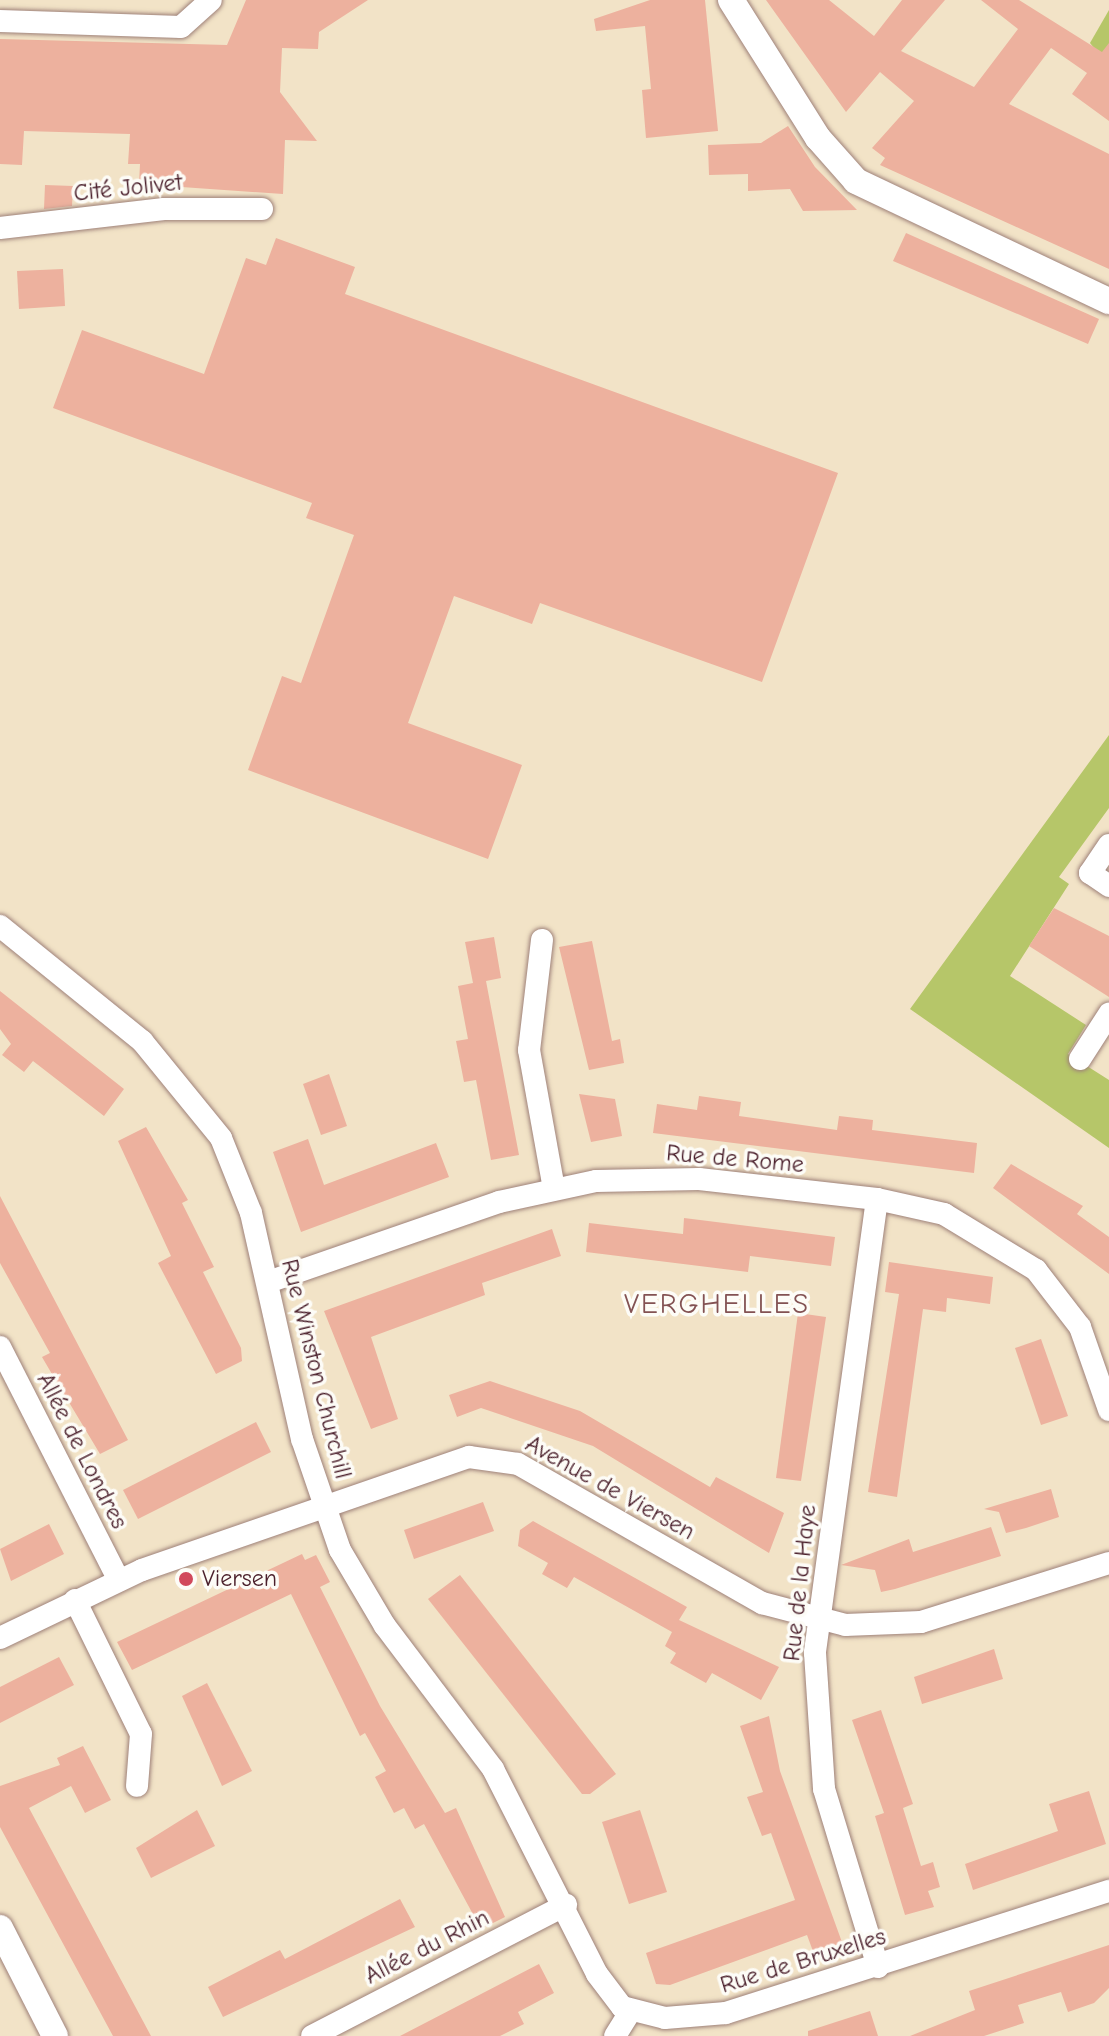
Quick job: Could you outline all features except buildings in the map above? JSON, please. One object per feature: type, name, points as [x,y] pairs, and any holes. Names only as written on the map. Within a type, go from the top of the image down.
[{"type":"street","points":[[0,21],[181,27],[211,0]]},
{"type":"street","points":[[731,0],[818,138],[856,181],[1109,301]]},
{"type":"street","name":"Cité Jolivet","points":[[0,228],[164,209],[262,209]]},
{"type":"street","points":[[1109,845],[1090,873],[1109,886]]},
{"type":"street","name":"Rue Winston Churchill","points":[[0,926],[142,1041],[194,1098],[242,1185],[323,1505],[357,1585],[493,1769],[566,1905]]},
{"type":"street","points":[[542,940],[529,1050],[554,1189]]},
{"type":"street","points":[[1080,1059],[1109,1014]]},
{"type":"street","name":"Rue de Rome","points":[[268,1282],[554,1189],[672,1177],[877,1199],[944,1214],[1036,1270],[1080,1327],[1109,1410]]},
{"type":"street","name":"Rue de la Haye","points":[[877,1199],[817,1621],[824,1789],[878,1967]]},
{"type":"street","name":"Allée de Londres","points":[[0,1347],[118,1579]]},
{"type":"street","name":"Avenue de Viersen","points":[[0,1638],[118,1579],[455,1460],[504,1460],[754,1599],[817,1621],[902,1626],[1109,1563]]},
{"type":"street","points":[[75,1600],[141,1734],[137,1786]]},
{"type":"street","name":"Rue de Bruxelles","points":[[630,2012],[665,2018],[726,2013],[1109,1891]]},
{"type":"street","points":[[566,1905],[604,1986],[630,2012],[615,2036]]},
{"type":"street","name":"Allée du Rhin","points":[[312,2036],[566,1905]]},
{"type":"street","points":[[0,1928],[55,2036]]},
{"type":"green space","points":[[1109,10],[1109,66],[1090,43]]},
{"type":"green space","points":[[1109,735],[1109,808],[1059,877],[1069,884],[1010,976],[1086,1025],[1068,1054],[1109,1080],[1109,1148],[910,1009]]},
{"type":"place","name":"Viersen","points":[[186,1579]]},
{"type":"district","name":"VERGHELLES","points":[[717,1304]]}]
